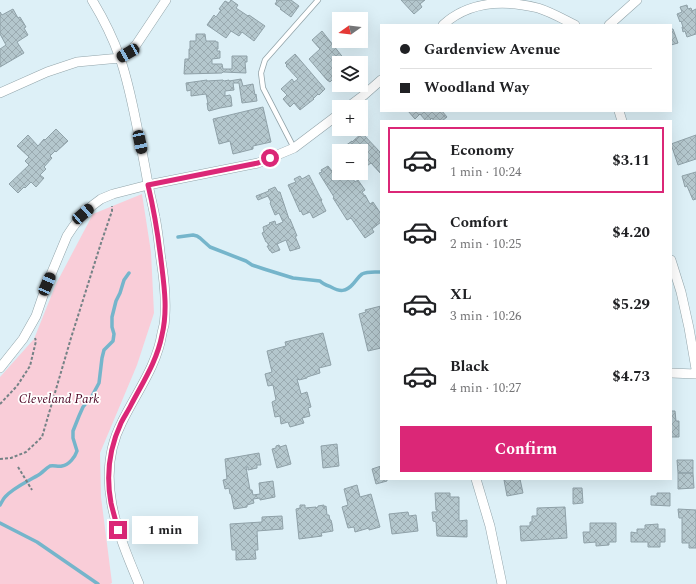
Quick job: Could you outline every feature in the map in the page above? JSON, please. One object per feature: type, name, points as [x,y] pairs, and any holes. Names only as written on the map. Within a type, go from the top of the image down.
[{"type":"street","points":[[92,0],[110,33],[127,80],[144,157],[155,218],[164,284],[165,315],[157,354],[121,423],[114,440],[109,460],[108,479],[111,503],[118,530],[139,584]]},
{"type":"street","points":[[0,93],[47,72],[77,62],[120,58],[136,45],[166,0]]},
{"type":"street","points":[[610,24],[637,0]]},
{"type":"street","points":[[443,24],[461,12],[478,4],[497,1],[514,1],[538,8],[573,24]]},
{"type":"street","points":[[357,100],[380,81]]},
{"type":"street","points":[[0,368],[23,339],[36,316],[47,284],[67,236],[83,214],[101,199],[148,185],[258,163],[294,148],[332,120]]},
{"type":"street","points":[[672,263],[681,292],[696,369]]},
{"type":"street","points":[[672,373],[696,374]]},
{"type":"street","points":[[476,480],[490,526],[502,584]]},
{"type":"lane","points":[[294,148],[263,88],[261,73],[265,60],[318,0]]},
{"type":"path","points":[[0,459],[11,458],[26,452],[42,437],[71,338],[112,211],[111,196]]},
{"type":"path","points":[[0,404],[17,386],[30,366],[36,341],[32,323]]},
{"type":"path","points":[[18,467],[32,490]]},
{"type":"green space","name":"Cleveland Park","points":[[142,194],[151,252],[154,313],[137,365],[100,453],[101,497],[112,583],[0,584],[0,377],[34,339],[56,284],[93,214]]},
{"type":"building","points":[[231,0],[238,5],[236,8],[265,26],[254,41],[242,32],[239,36],[231,31],[226,38],[207,25],[214,15],[216,17],[221,10],[219,9],[225,1],[229,3]]},
{"type":"building","points":[[276,0],[291,0],[299,6],[291,17],[275,4],[277,1]]},
{"type":"building","points":[[401,0],[425,0],[420,4],[422,7],[414,14]]},
{"type":"building","points":[[687,5],[688,9],[691,8],[692,11],[696,9],[696,34],[687,37],[685,31],[683,32],[681,21],[680,22],[677,14],[682,12],[680,7]]},
{"type":"building","points":[[13,9],[18,18],[20,17],[26,27],[24,28],[28,35],[17,42],[24,53],[0,67],[0,49],[6,45],[0,34],[0,12],[2,15]]},
{"type":"building","points":[[672,29],[673,29],[678,43],[672,45]]},
{"type":"building","points":[[322,31],[332,44],[332,48],[335,48],[342,56],[332,56],[332,80],[330,82],[309,59],[320,49],[312,40]]},
{"type":"building","points":[[196,34],[205,34],[206,41],[218,42],[217,51],[220,51],[220,58],[212,59],[212,64],[222,64],[223,69],[232,69],[232,56],[247,56],[247,62],[245,62],[246,73],[223,72],[184,74],[185,59],[189,59],[190,41],[196,41]]},
{"type":"building","points":[[295,54],[325,89],[300,110],[294,103],[290,107],[283,99],[287,95],[281,89],[292,79],[294,82],[298,79],[285,63]]},
{"type":"building","points":[[241,79],[243,86],[253,84],[257,101],[242,103],[239,83],[233,83],[234,90],[225,91],[225,96],[230,95],[231,97],[232,106],[209,111],[206,94],[191,96],[191,90],[187,91],[186,83],[207,80],[229,81]]},
{"type":"building","points":[[263,107],[271,142],[253,146],[253,149],[233,154],[230,141],[219,144],[213,119]]},
{"type":"building","points":[[409,112],[443,112],[447,117],[443,120],[433,120],[432,118],[430,120],[425,120],[420,114],[415,119]]},
{"type":"building","points":[[56,129],[68,141],[50,156],[52,158],[44,167],[46,169],[40,175],[44,178],[36,187],[31,182],[18,193],[9,184],[29,165],[25,161],[29,157],[17,146],[28,135],[38,146]]},
{"type":"building","points":[[696,135],[696,159],[678,165],[672,144]]},
{"type":"building","points":[[359,136],[365,136],[380,152],[380,173],[371,163],[368,165],[368,144],[348,144]]},
{"type":"building","points":[[328,166],[332,171],[332,180],[354,180],[355,182],[358,180],[365,190],[362,192],[370,204],[373,202],[380,212],[380,223],[372,229],[374,232],[365,238],[351,218],[347,220],[319,173],[322,172],[321,170]]},
{"type":"building","points":[[696,172],[696,199],[693,200],[687,186],[685,187],[682,176]]},
{"type":"building","points":[[309,175],[326,211],[313,218],[310,212],[303,215],[301,211],[300,212],[288,185],[296,182],[294,179],[300,176],[302,179]]},
{"type":"building","points":[[275,187],[278,192],[280,192],[289,219],[297,236],[295,236],[300,248],[290,251],[286,240],[277,244],[280,250],[272,253],[267,246],[269,246],[262,233],[264,232],[263,227],[275,221],[276,225],[283,222],[279,213],[275,215],[268,196],[258,200],[256,196]]},
{"type":"building","points":[[380,306],[380,348],[368,351],[359,314],[366,312],[365,310]]},
{"type":"building","points":[[323,333],[331,365],[319,368],[320,373],[307,378],[297,379],[301,394],[307,392],[311,407],[308,408],[310,416],[302,418],[304,423],[290,427],[288,422],[281,424],[280,416],[275,417],[272,402],[276,400],[273,385],[268,386],[265,374],[272,372],[267,351],[286,346],[285,342]]},
{"type":"building","points":[[672,411],[675,411],[676,421],[679,421],[679,437],[672,437]]},
{"type":"building","points":[[337,444],[339,466],[323,468],[321,446]]},
{"type":"building","points":[[279,445],[280,447],[286,445],[291,464],[277,468],[272,449]]},
{"type":"building","points":[[259,453],[261,465],[257,465],[257,468],[248,470],[248,467],[246,467],[250,490],[252,490],[253,495],[260,494],[259,483],[273,481],[275,497],[260,500],[260,498],[253,499],[254,503],[247,505],[247,507],[234,509],[229,488],[225,489],[223,480],[227,479],[225,459]]},
{"type":"building","points":[[677,460],[693,460],[693,473],[678,473]]},
{"type":"building","points":[[380,466],[380,480],[387,481],[376,484],[372,469]]},
{"type":"building","points":[[678,473],[693,473],[694,488],[678,489]]},
{"type":"building","points":[[504,480],[520,480],[523,493],[507,496]]},
{"type":"building","points":[[357,485],[360,497],[371,494],[380,527],[355,532],[354,527],[348,528],[342,507],[348,505],[344,489]]},
{"type":"building","points":[[573,488],[582,488],[583,503],[573,504]]},
{"type":"building","points":[[435,493],[450,493],[450,497],[459,497],[459,521],[467,520],[467,537],[437,536],[436,522],[433,521],[432,512],[437,512]]},
{"type":"building","points":[[657,493],[670,493],[670,506],[651,505],[651,496],[657,496]]},
{"type":"building","points":[[300,505],[305,505],[305,508],[326,506],[327,515],[329,515],[331,520],[333,531],[321,533],[322,536],[299,539],[296,509],[300,508]]},
{"type":"building","points":[[565,507],[567,538],[521,541],[520,526],[530,526],[532,516],[537,516],[537,508]]},
{"type":"building","points":[[678,509],[696,510],[696,548],[689,548],[689,543],[682,543],[682,518],[679,518]]},
{"type":"building","points":[[408,512],[409,516],[416,515],[418,531],[392,534],[389,514]]},
{"type":"building","points":[[282,516],[283,529],[257,531],[258,550],[255,550],[256,559],[236,560],[236,550],[232,550],[230,524],[262,522],[262,517]]},
{"type":"building","points":[[590,523],[616,523],[616,542],[609,542],[609,545],[596,546],[596,542],[584,543],[583,532],[590,532]]},
{"type":"building","points":[[658,524],[658,529],[665,529],[665,542],[660,542],[660,547],[648,547],[648,542],[631,542],[631,532],[637,533],[637,529],[645,529],[645,525]]},
{"type":"waterway","points":[[178,237],[193,235],[197,236],[210,247],[246,261],[252,265],[293,278],[320,281],[334,289],[348,289],[362,274],[369,272],[380,272]]},
{"type":"waterway","points":[[0,505],[5,497],[17,487],[40,474],[50,466],[67,464],[75,456],[77,451],[73,438],[73,431],[83,407],[92,396],[99,383],[104,350],[113,341],[114,334],[112,317],[116,301],[124,280],[129,273]]},
{"type":"waterway","points":[[0,523],[37,542],[98,584]]},
{"type":"route","points":[[118,530],[111,503],[108,479],[109,460],[114,440],[121,423],[157,354],[165,315],[164,284],[155,218],[148,185],[258,163],[270,158]]}]
